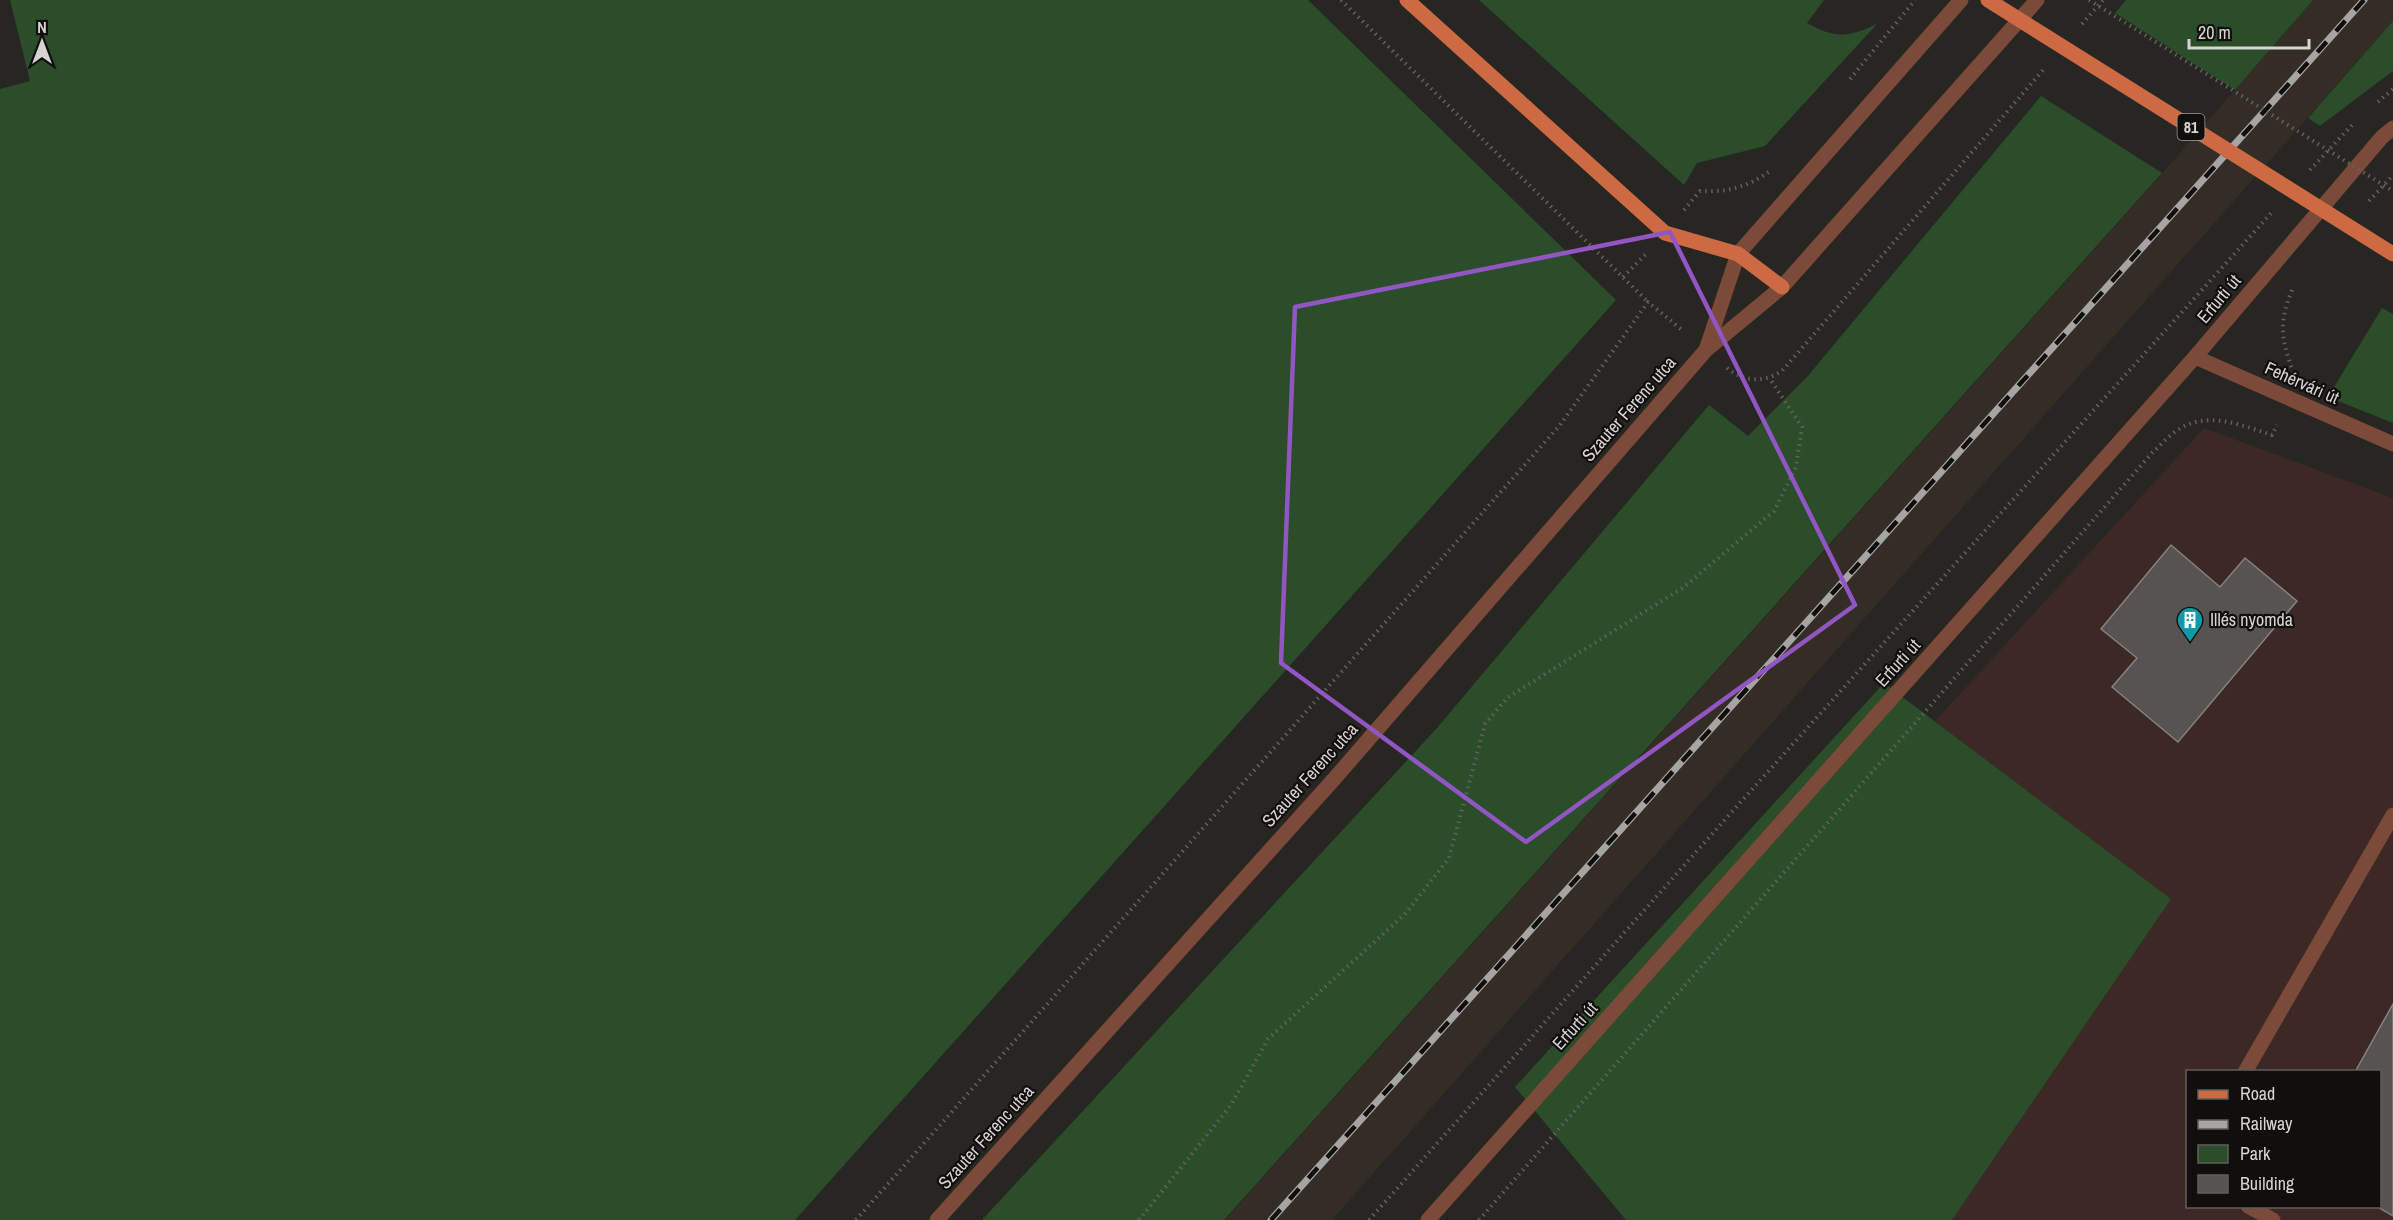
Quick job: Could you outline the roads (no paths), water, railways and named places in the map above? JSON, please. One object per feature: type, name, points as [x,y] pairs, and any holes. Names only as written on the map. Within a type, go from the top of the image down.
[{"type":"main road","points":[[1407,0],[1665,234],[1738,254],[1782,287]]},
{"type":"main road","name":"81","points":[[1988,0],[2393,254]]},
{"type":"street","name":"Szauter Ferenc utca","points":[[1706,351],[1738,254],[1961,0]]},
{"type":"street","name":"Szauter Ferenc utca","points":[[937,1220],[1335,778],[1706,351],[1782,287],[2037,0]]},
{"type":"street","name":"Erfurti út","points":[[1428,1220],[2195,357],[2382,137],[2393,128]]},
{"type":"street","name":"Fehérvári út","points":[[2195,357],[2393,444]]},
{"type":"street","points":[[2246,1070],[2393,815]]},
{"type":"street","points":[[2252,1208],[2273,1220]]},
{"type":"railway","points":[[1271,1220],[2364,0]]},
{"type":"place","name":"Illés nyomda","points":[[2190,643]]}]
